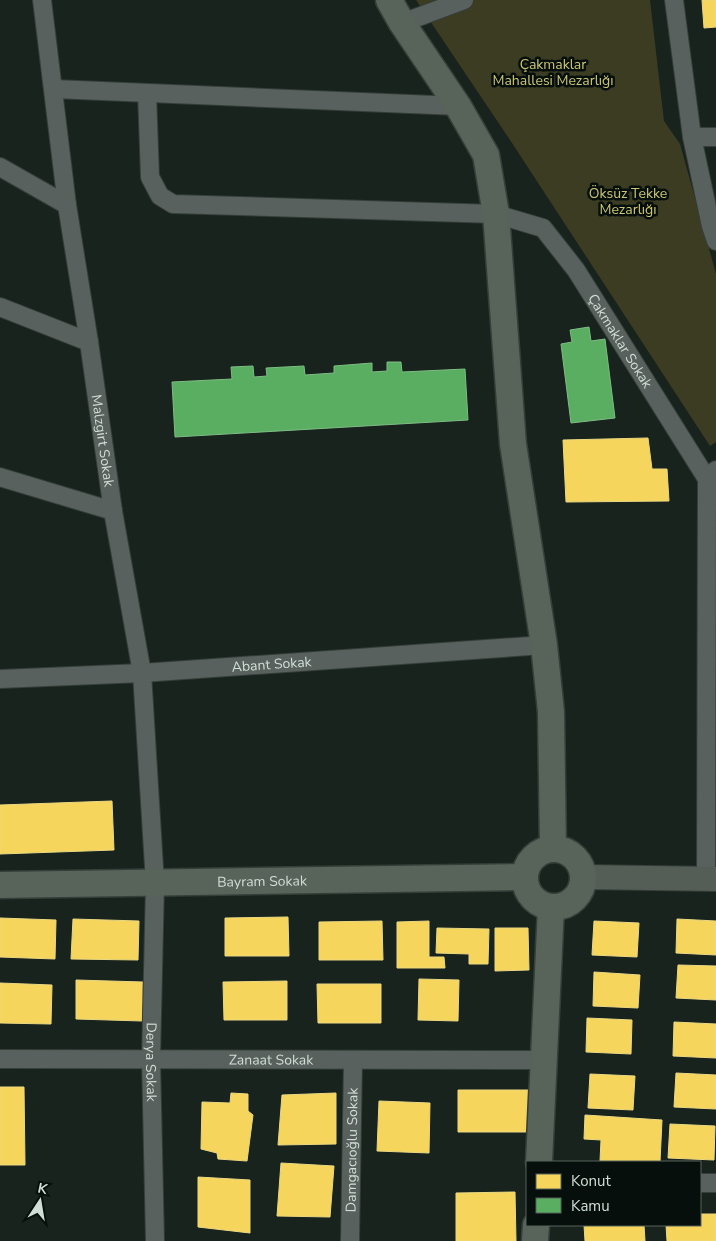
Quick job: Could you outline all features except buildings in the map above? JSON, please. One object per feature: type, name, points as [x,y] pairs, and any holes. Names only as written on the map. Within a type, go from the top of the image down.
[{"type":"main road","points":[[389,0],[402,23],[458,106],[486,155],[496,214],[514,444],[544,645],[551,712],[553,849]]},
{"type":"main road","points":[[553,849],[566,851],[574,856],[583,872],[581,890],[576,898],[568,904],[558,907],[548,907],[538,903],[530,896],[524,877],[526,867],[532,858],[539,852],[553,849]]},
{"type":"main road","name":"Bayram Sokak","points":[[0,885],[524,877]]},
{"type":"main road","points":[[583,877],[711,879]]},
{"type":"main road","points":[[539,1161],[551,907]]},
{"type":"main road","points":[[535,1241],[536,1226]]},
{"type":"street","name":"Malzgirt Sokak","points":[[42,0],[67,205],[113,511],[142,673],[156,882]]},
{"type":"street","points":[[402,23],[464,0]]},
{"type":"street","points":[[674,0],[692,137],[716,241]]},
{"type":"street","points":[[54,89],[458,106]]},
{"type":"street","name":"Çakmaklar Sokak","points":[[147,93],[150,177],[160,196],[173,204],[496,214],[543,228],[576,270],[711,474],[716,500]]},
{"type":"street","points":[[692,137],[716,137]]},
{"type":"street","points":[[0,167],[67,205]]},
{"type":"street","points":[[0,307],[89,342]]},
{"type":"street","points":[[711,474],[711,879]]},
{"type":"street","points":[[0,477],[113,511]]},
{"type":"street","name":"Abant Sokak","points":[[0,679],[142,673],[544,645]]},
{"type":"street","name":"Derya Sokak","points":[[155,1241],[151,1059],[156,882]]},
{"type":"street","name":"Zanaat Sokak","points":[[0,1059],[544,1060]]},
{"type":"street","name":"Damgacıoğlu Sokak","points":[[350,1241],[353,1060]]},
{"type":"street","points":[[701,1183],[716,1183]]},
{"type":"green space","points":[[416,0],[650,0],[664,121],[680,144],[716,274],[716,442],[710,446]]},
{"type":"park label","name":"Çakmaklar Mahallesi Mezarlığı","points":[[553,72]]},
{"type":"park label","name":"Öksüz Tekke Mezarlığı","points":[[628,202]]}]
